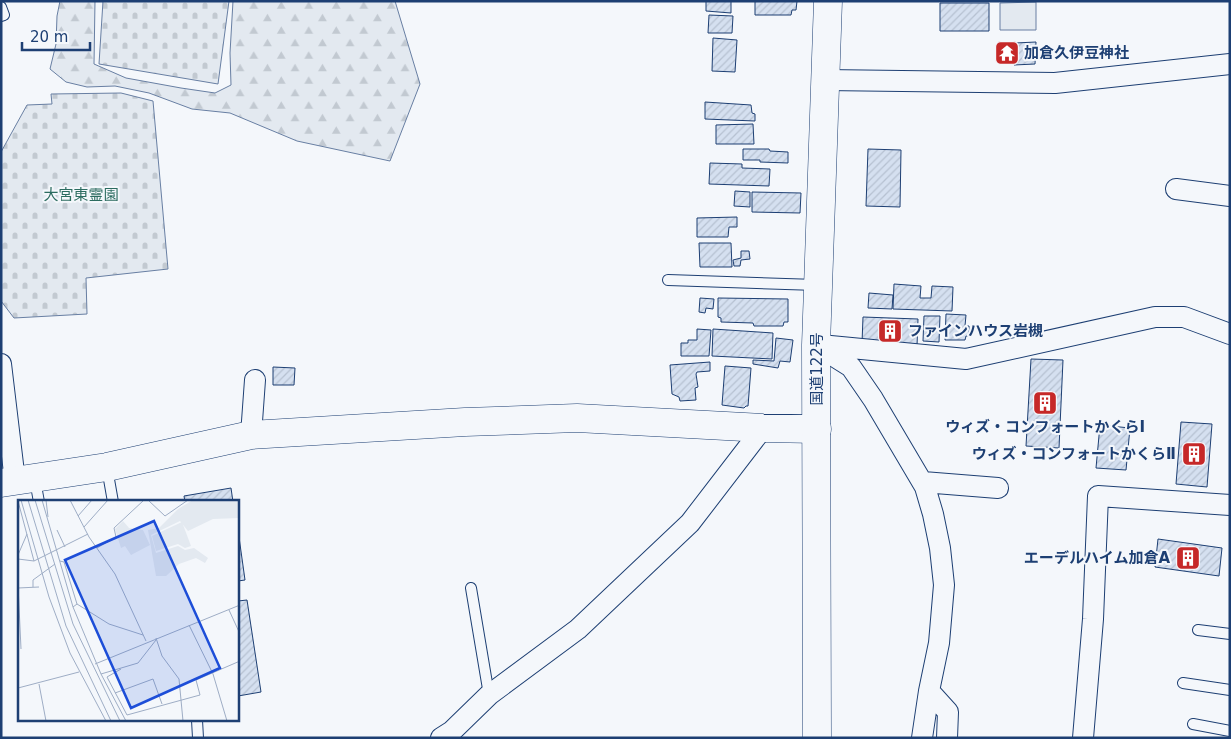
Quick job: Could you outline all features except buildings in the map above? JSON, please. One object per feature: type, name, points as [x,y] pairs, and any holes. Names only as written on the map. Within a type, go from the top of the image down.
[{"type":"main road","name":"国道122号","points":[[817,738],[816,345],[828,1]]},
{"type":"main road","points":[[23,486],[251,435],[465,422],[577,418],[817,429]]},
{"type":"street","points":[[824,80],[1055,83],[1230,64]]},
{"type":"street","points":[[1176,189],[1230,196]]},
{"type":"street","points":[[816,345],[966,359],[1155,317],[1184,317],[1230,334]]},
{"type":"street","points":[[816,345],[851,367],[873,399],[925,487],[933,514],[940,548],[944,585],[939,643],[922,738]]},
{"type":"street","points":[[1,364],[23,486]]},
{"type":"street","points":[[251,435],[255,380]]},
{"type":"street","points":[[441,738],[452,731],[489,695],[578,629],[690,523],[763,428]]},
{"type":"street","points":[[922,482],[998,488]]},
{"type":"street","points":[[1083,738],[1093,619],[1098,496],[1230,505]]},
{"type":"street","points":[[929,691],[948,712],[947,738]]},
{"type":"lane","points":[[1,7],[4,15],[1,16]]},
{"type":"lane","points":[[668,280],[818,285]]},
{"type":"lane","points":[[107,467],[113,500]]},
{"type":"lane","points":[[471,588],[489,695]]},
{"type":"lane","points":[[1198,630],[1230,634]]},
{"type":"lane","points":[[1184,683],[1230,690]]},
{"type":"lane","points":[[197,722],[198,738]]},
{"type":"lane","points":[[1192,724],[1230,731]]},
{"type":"green space","points":[[60,1],[95,1],[94,64],[126,78],[215,93],[231,85],[230,53],[233,1],[395,1],[420,84],[390,161],[297,141],[230,113],[192,109],[149,93],[115,86],[87,87],[66,82],[50,69],[56,44],[57,16]]},
{"type":"green space","points":[[103,1],[229,1],[218,84],[99,64]]},
{"type":"green space","points":[[1036,2],[1036,30],[1000,30],[1000,3]]},
{"type":"green space","name":"大宮東霊園","points":[[121,93],[153,101],[168,269],[86,278],[87,314],[14,318],[1,301],[1,152],[27,105],[52,104],[51,94]]},
{"type":"place","name":"加倉久伊豆神社","points":[[1007,53]]},
{"type":"place","name":"ファインハウス岩槻","points":[[890,331]]},
{"type":"place","name":"ウィズ・コンフォートかくらⅠ","points":[[1045,403]]},
{"type":"place","name":"ウィズ・コンフォートかくらⅡ","points":[[1194,454]]},
{"type":"place","name":"エーデルハイム加倉A","points":[[1188,558]]}]
